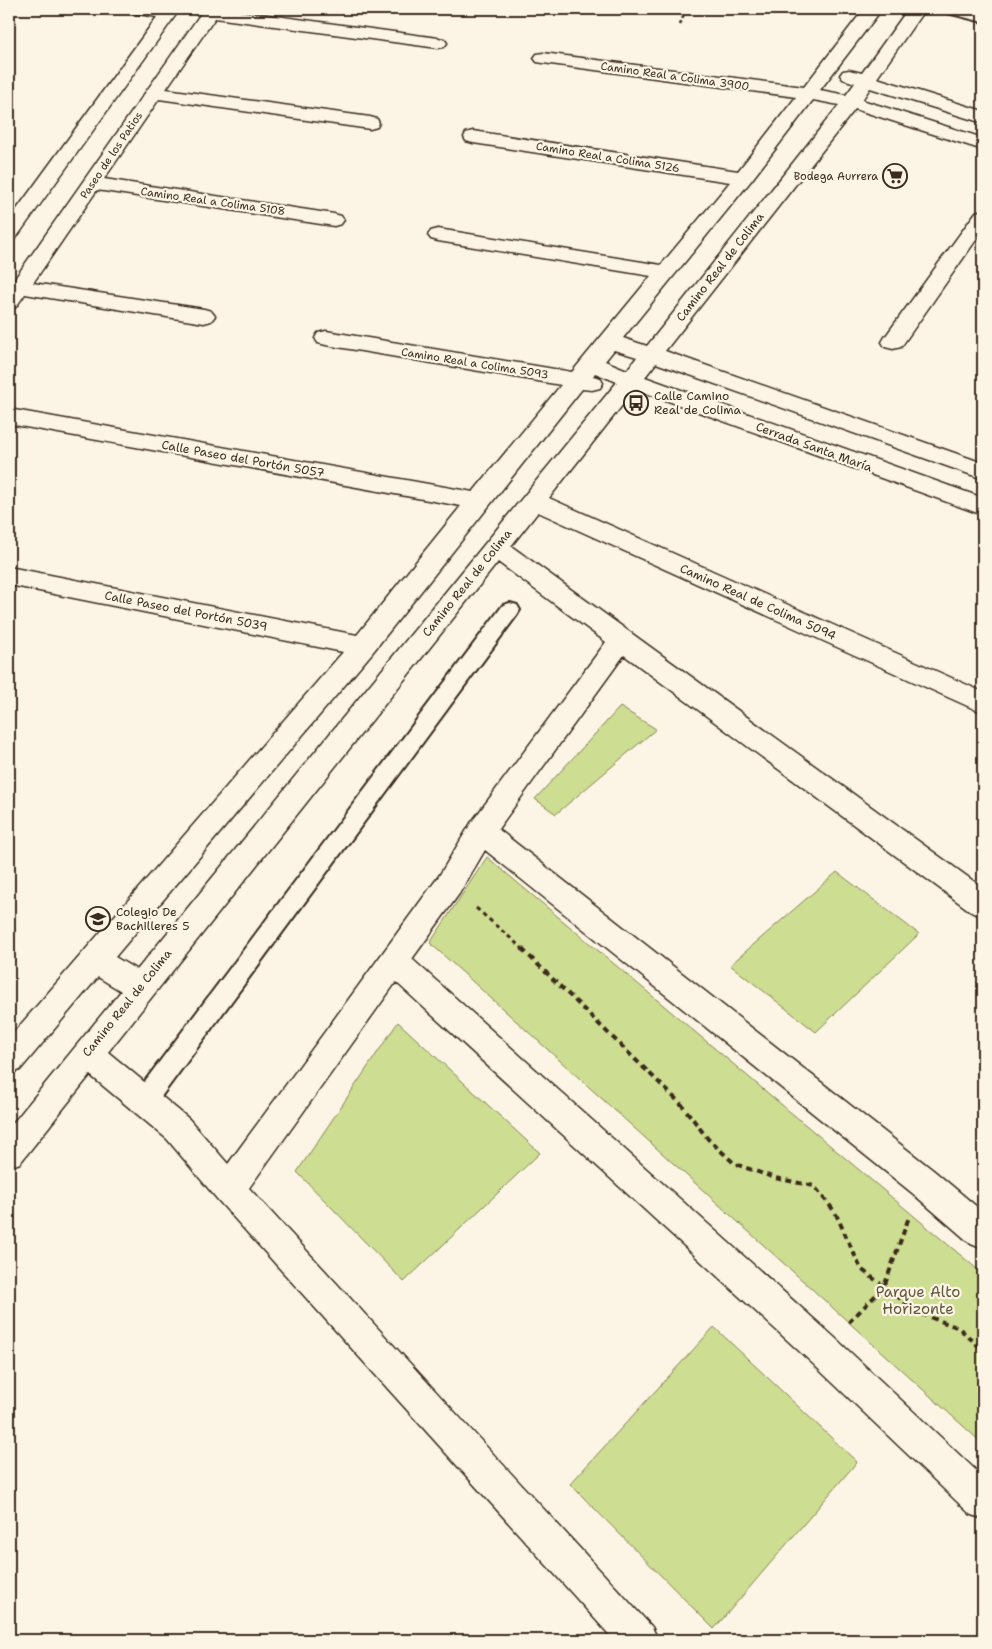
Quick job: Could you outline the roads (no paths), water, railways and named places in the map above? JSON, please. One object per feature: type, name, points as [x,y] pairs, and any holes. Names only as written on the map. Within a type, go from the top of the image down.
[{"type":"street","points":[[139,9],[170,11]]},
{"type":"street","points":[[9,1060],[363,646],[478,501],[743,178],[873,9]]},
{"type":"street","name":"Camino Real de Colima","points":[[9,1152],[86,1053],[651,354],[851,102],[917,9]]},
{"type":"street","points":[[9,234],[170,11]]},
{"type":"street","points":[[211,11],[438,43]]},
{"type":"street","name":"Paseo de los Patios","points":[[14,294],[211,11]]},
{"type":"street","name":"Camino Real a Colima 3900","points":[[543,58],[808,93]]},
{"type":"street","points":[[827,69],[983,117]]},
{"type":"street","points":[[154,93],[370,122]]},
{"type":"street","points":[[808,93],[851,102],[983,144]]},
{"type":"street","name":"Camino Real a Colima 5126","points":[[473,137],[743,178]]},
{"type":"street","name":"Camino Real a Colima 5108","points":[[92,183],[334,220]]},
{"type":"street","points":[[893,342],[983,216]]},
{"type":"street","points":[[438,235],[666,272]]},
{"type":"street","points":[[14,294],[204,316]]},
{"type":"street","name":"Camino Real a Colima 5093","points":[[326,338],[584,371]]},
{"type":"street","points":[[609,341],[688,366],[983,471]]},
{"type":"street","name":"Cerrada Santa María","points":[[584,371],[670,395],[983,507]]},
{"type":"street","name":"Calle Paseo del Portón 5057","points":[[9,416],[478,501]]},
{"type":"street","name":"Camino Real de Colima 5094","points":[[533,500],[983,703]]},
{"type":"street","points":[[496,548],[983,904]]},
{"type":"street","name":"Calle Paseo del Portón 5039","points":[[9,576],[363,646]]},
{"type":"street","points":[[230,1189],[449,884],[481,831],[621,640]]},
{"type":"street","points":[[481,831],[922,1181],[983,1233]]},
{"type":"street","points":[[94,960],[140,987]]},
{"type":"street","points":[[394,961],[822,1349],[983,1501]]},
{"type":"street","points":[[86,1053],[178,1129],[230,1189],[639,1640]]},
{"type":"lane","points":[[949,9],[983,18]]},
{"type":"lane","points":[[144,1101],[510,610]]},
{"type":"place","name":"Bodega Aurrera","points":[[895,176]]},
{"type":"place","name":"Calle Camino Real de Colima","points":[[636,403]]},
{"type":"place","name":"Colegio De Bachilleres 5","points":[[98,919]]},
{"type":"park label","name":"Parque Alto Horizonte","points":[[918,1300]]}]
